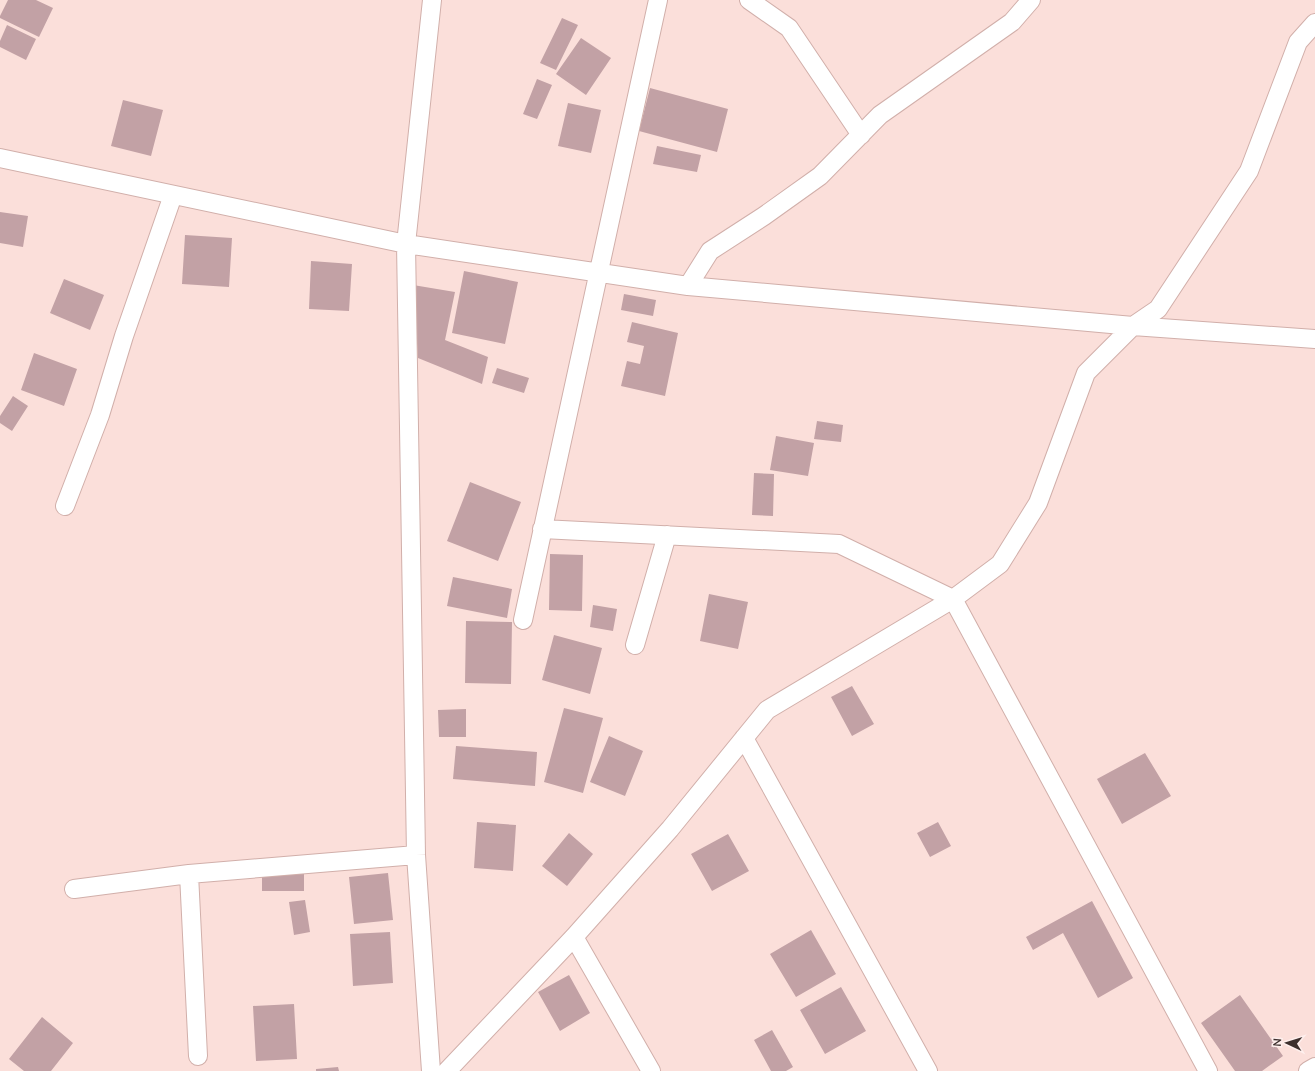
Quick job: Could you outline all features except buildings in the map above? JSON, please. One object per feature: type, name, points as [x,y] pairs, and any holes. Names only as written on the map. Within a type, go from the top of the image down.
[{"type":"street","points":[[431,1071],[416,854],[406,244],[432,0]]},
{"type":"street","points":[[523,620],[658,0]]},
{"type":"street","points":[[749,0],[789,28],[861,135]]},
{"type":"street","points":[[688,286],[710,251],[764,216],[820,176],[880,115],[1012,22],[1031,0]]},
{"type":"street","points":[[447,1071],[574,937],[670,829],[767,710],[953,599],[1000,564],[1038,503],[1086,373],[1133,326],[1158,309],[1250,171],[1298,42],[1315,23]]},
{"type":"street","points":[[0,158],[406,244],[688,286],[1133,326],[1315,339]]},
{"type":"street","points":[[65,506],[100,415],[124,336],[172,195]]},
{"type":"street","points":[[542,529],[838,544],[953,599],[1208,1071]]},
{"type":"street","points":[[635,646],[667,535]]},
{"type":"street","points":[[744,738],[928,1071]]},
{"type":"street","points":[[74,889],[189,874],[416,854]]},
{"type":"street","points":[[189,874],[198,1056]]},
{"type":"street","points":[[574,937],[651,1071]]},
{"type":"street","points":[[1308,1071],[1315,1067]]}]
